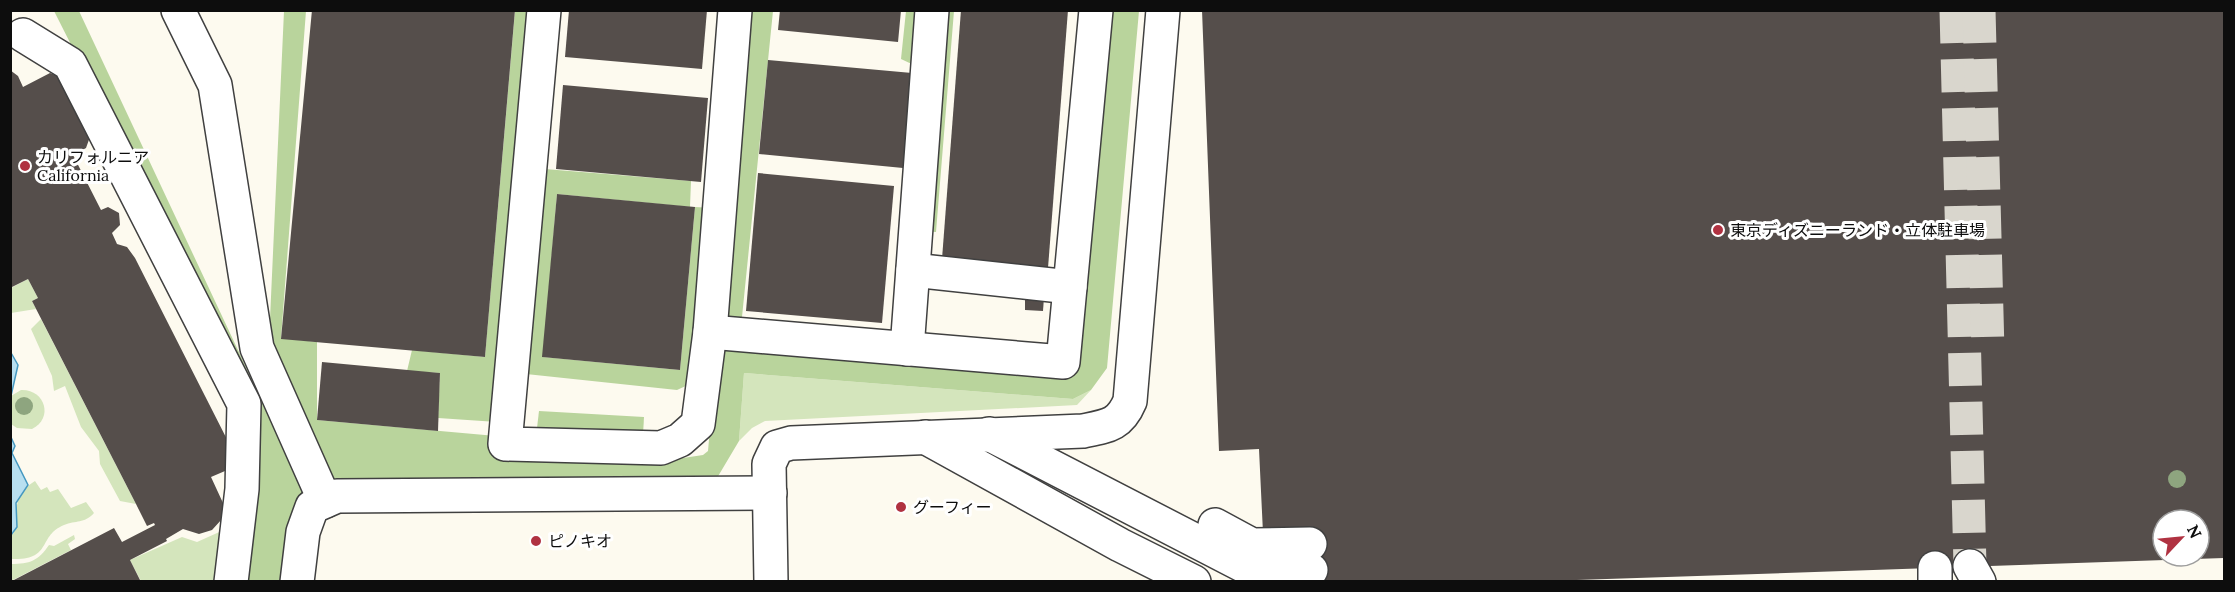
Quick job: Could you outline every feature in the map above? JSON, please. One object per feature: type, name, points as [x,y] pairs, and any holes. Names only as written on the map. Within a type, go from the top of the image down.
[{"type":"lane","points":[[178,10],[215,85],[257,348],[325,501]]},
{"type":"lane","points":[[544,10],[505,444],[661,448],[680,440],[698,424],[710,332],[735,10]]},
{"type":"lane","points":[[907,349],[932,10]]},
{"type":"lane","points":[[710,332],[1063,362],[1096,10]]},
{"type":"lane","points":[[771,582],[769,464],[777,447],[791,443],[987,433],[1083,431],[1106,427],[1124,417],[1130,400],[1163,10]]},
{"type":"lane","points":[[19,33],[70,64],[244,404],[242,489],[231,582]]},
{"type":"lane","points":[[913,270],[1070,287]]},
{"type":"lane","points":[[987,433],[1254,571],[1311,557],[1252,545],[1035,432]]},
{"type":"lane","points":[[925,437],[1120,545],[1194,582]]},
{"type":"lane","points":[[297,582],[303,532],[312,507],[337,496],[770,494]]},
{"type":"green space","points":[[54,11],[79,11],[304,491],[292,581],[247,581],[258,414]]},
{"type":"green space","points":[[284,11],[306,11],[281,338],[317,342],[317,420],[496,436],[505,457],[683,458],[703,455],[708,451],[723,280],[752,11],[773,11],[742,317],[1079,355],[1112,11],[1139,11],[1107,368],[1091,390],[1073,399],[744,373],[739,441],[717,478],[691,480],[331,479],[269,341]]},
{"type":"green space","points":[[515,11],[534,11],[497,422],[438,418],[440,373],[407,371],[412,350],[485,357]]},
{"type":"green space","points":[[906,11],[954,11],[936,232],[900,230],[918,67],[901,59]]},
{"type":"green space","points":[[545,169],[691,181],[690,207],[557,194],[543,357],[680,370],[695,207],[713,208],[690,384],[677,390],[526,374]]},
{"type":"green space","points":[[28,279],[38,298],[32,301],[36,309],[11,313],[11,288]]},
{"type":"green space","points":[[41,319],[136,504],[120,501],[100,464],[99,451],[81,427],[65,386],[54,391],[52,376],[31,329]]},
{"type":"green space","points":[[744,373],[1073,399],[1091,390],[1077,405],[765,421],[752,428],[739,441]]},
{"type":"green space","points":[[21,390],[36,394],[44,405],[43,418],[32,429],[17,428],[11,424],[11,396]]},
{"type":"green space","points":[[539,411],[644,417],[643,435],[537,428]]},
{"type":"green space","points":[[35,481],[41,490],[47,487],[50,492],[58,489],[71,508],[86,502],[94,513],[87,519],[64,525],[56,530],[39,552],[33,556],[11,559],[10,535],[14,533],[17,504],[23,491]]},
{"type":"green space","points":[[226,529],[220,581],[141,581],[130,560],[182,537],[197,542]]},
{"type":"green space","points":[[74,535],[75,539],[68,544],[71,550],[11,581],[11,564],[33,560],[41,555],[49,545],[54,546]]},
{"type":"water","points":[[10,351],[18,365],[11,396],[10,396]]},
{"type":"water","points":[[10,435],[15,446],[12,453],[28,485],[16,503],[17,527],[11,535]]},
{"type":"building","points":[[312,10],[515,10],[485,357],[281,339]]},
{"type":"building","points":[[569,10],[707,10],[702,69],[565,57]]},
{"type":"building","points":[[780,10],[901,10],[898,42],[778,30]]},
{"type":"building","points":[[961,10],[1068,10],[1048,268],[942,259]]},
{"type":"building","name":"東京ディズニーランド・立体駐車場","points":[[1202,10],[2224,10],[2224,558],[2211,558],[2211,508],[2151,508],[2151,560],[1520,582],[1312,582],[1263,533],[1259,449],[1219,451]]},
{"type":"building","points":[[768,60],[912,73],[903,168],[759,154]]},
{"type":"building","points":[[10,70],[18,76],[23,87],[50,73],[58,76],[91,134],[86,148],[73,155],[101,210],[108,207],[119,213],[120,225],[112,233],[117,244],[127,247],[135,258],[240,465],[230,476],[225,471],[211,477],[223,503],[224,512],[222,519],[212,530],[199,534],[183,529],[166,539],[167,541],[130,560],[141,582],[10,582],[114,528],[122,542],[155,525],[154,523],[147,526],[32,301],[38,298],[28,279],[10,288]]},
{"type":"building","points":[[563,85],[708,98],[701,182],[556,169]]},
{"type":"building","points":[[758,173],[894,186],[882,323],[746,311]]},
{"type":"building","points":[[557,194],[695,207],[680,370],[542,357]]},
{"type":"building","points":[[1025,295],[1044,297],[1043,311],[1025,310]]},
{"type":"building","points":[[322,362],[440,373],[438,431],[317,420]]},
{"type":"tunnel","points":[[1956,10],[1970,566]]},
{"type":"tunnel","points":[[1979,10],[1988,351]]},
{"type":"place","name":"カリフォルニア California","points":[[25,166]]},
{"type":"place","name":"東京ディズニーランド・立体駐車場","points":[[1718,230]]},
{"type":"place","name":"グーフィー","points":[[901,507]]},
{"type":"place","name":"ピノキオ","points":[[536,541]]}]
